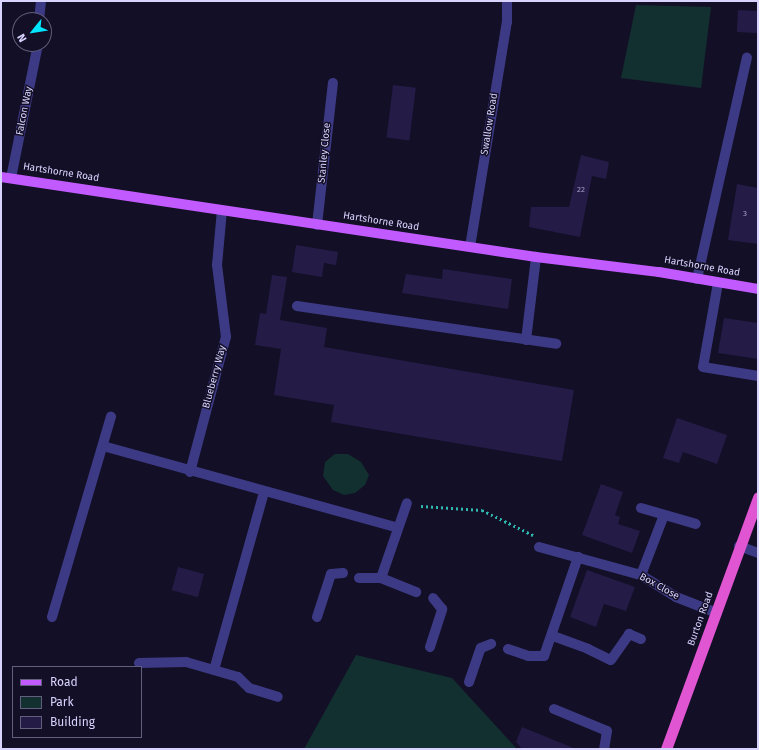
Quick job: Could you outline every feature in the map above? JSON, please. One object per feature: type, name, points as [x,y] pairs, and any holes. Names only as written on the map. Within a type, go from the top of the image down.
[{"type":"highway","name":"Burton Road","points":[[666,749],[717,613],[739,546],[758,498]]},
{"type":"main road","name":"Hartshorne Road","points":[[1,177],[470,248],[697,279],[758,289]]},
{"type":"street","points":[[40,12],[41,1]]},
{"type":"street","name":"Swallow Road","points":[[470,248],[507,22],[507,1]]},
{"type":"street","name":"Falcon Way","points":[[12,178],[36,52]]},
{"type":"street","points":[[697,279],[746,58]]},
{"type":"street","name":"Stanley Close","points":[[317,224],[333,82]]},
{"type":"street","name":"Blueberry Way","points":[[190,472],[226,337],[217,265],[222,210]]},
{"type":"street","points":[[526,340],[536,257]]},
{"type":"street","points":[[718,283],[703,367],[758,376]]},
{"type":"street","points":[[297,306],[556,344]]},
{"type":"street","points":[[52,617],[111,416]]},
{"type":"street","points":[[103,446],[190,472],[398,528]]},
{"type":"street","points":[[214,670],[264,492]]},
{"type":"street","points":[[381,578],[407,503]]},
{"type":"street","points":[[641,508],[696,524]]},
{"type":"street","points":[[640,575],[664,515]]},
{"type":"street","name":"Box Close","points":[[539,546],[640,575],[676,597],[717,613]]},
{"type":"street","points":[[739,546],[758,553]]},
{"type":"street","points":[[508,649],[528,656],[544,656],[553,636],[578,557]]},
{"type":"street","points":[[317,617],[331,574],[343,573]]},
{"type":"street","points":[[360,578],[381,578],[416,592]]},
{"type":"street","points":[[430,647],[442,609],[433,598]]},
{"type":"street","points":[[553,636],[588,649],[611,660],[629,634],[641,638]]},
{"type":"street","points":[[469,682],[481,648],[491,644]]},
{"type":"street","points":[[139,663],[186,662],[238,678],[248,688],[278,697]]},
{"type":"street","points":[[554,709],[607,731],[604,749]]},
{"type":"path","points":[[407,503],[482,510],[537,536],[539,546]]},
{"type":"green space","points":[[636,5],[711,7],[701,88],[621,78]]},
{"type":"green space","points":[[335,454],[348,454],[361,462],[369,475],[365,485],[355,493],[344,495],[333,490],[323,476],[325,462]]},
{"type":"green space","points":[[356,655],[452,678],[517,749],[304,749]]},
{"type":"building","points":[[738,10],[758,11],[757,33],[737,32]]},
{"type":"building","points":[[393,85],[416,88],[409,140],[387,138]]},
{"type":"building","points":[[581,155],[609,162],[606,179],[592,176],[580,237],[529,227],[531,207],[569,207]]},
{"type":"building","points":[[737,184],[758,188],[758,244],[728,240]]},
{"type":"building","points":[[296,245],[338,252],[336,265],[324,263],[322,277],[292,272]]},
{"type":"building","points":[[443,269],[512,279],[508,309],[402,293],[406,274],[442,279]]},
{"type":"building","points":[[272,275],[287,277],[280,320],[327,328],[324,347],[574,390],[562,461],[331,422],[334,405],[274,395],[281,349],[255,345],[260,313],[266,314]]},
{"type":"building","points":[[724,318],[758,323],[758,359],[718,353]]},
{"type":"building","points":[[677,418],[727,435],[717,464],[683,452],[679,463],[663,458]]},
{"type":"building","points":[[601,484],[623,492],[615,515],[620,517],[618,524],[640,531],[632,553],[582,535]]},
{"type":"building","points":[[178,567],[204,574],[198,597],[172,590]]},
{"type":"building","points":[[587,570],[635,587],[626,611],[604,604],[596,627],[570,617]]},
{"type":"building","points":[[522,727],[576,749],[522,749],[516,742]]}]
